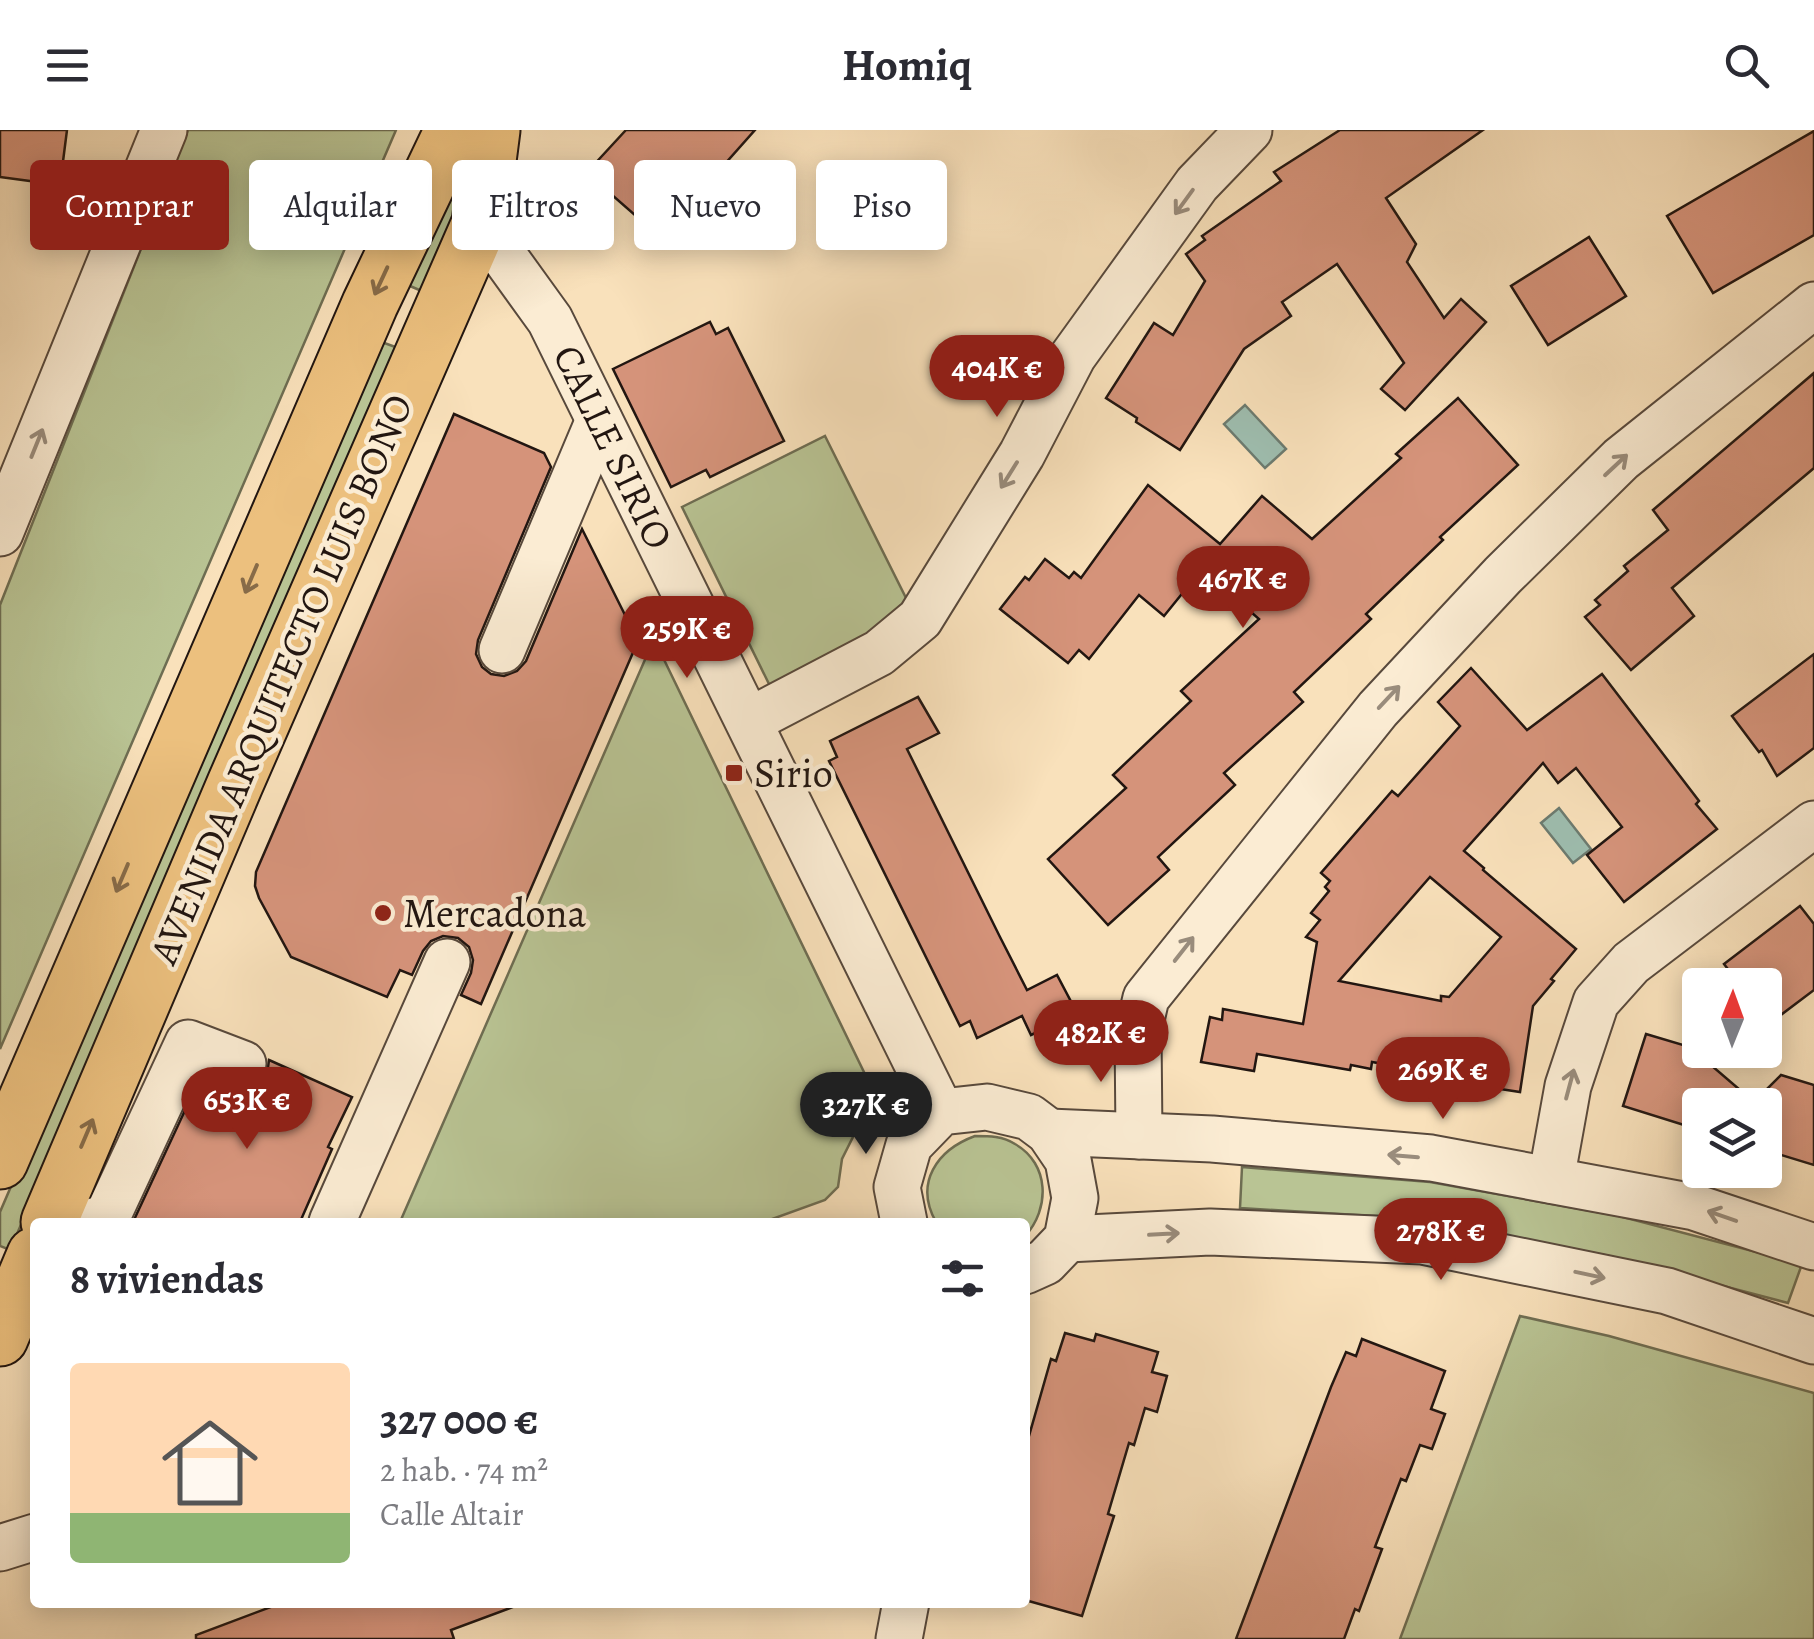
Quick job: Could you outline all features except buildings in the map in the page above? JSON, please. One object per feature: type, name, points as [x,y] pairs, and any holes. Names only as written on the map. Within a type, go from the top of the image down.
[{"type":"main road","name":"AVENIDA ARQUITECTO LUIS BONO","points":[[0,1161],[370,304],[452,130]]},
{"type":"main road","name":"AVENIDA ARQUITECTO LUIS BONO","points":[[488,160],[492,130]]},
{"type":"main road","name":"AVENIDA ARQUITECTO LUIS BONO","points":[[66,1218],[259,730],[469,250]]},
{"type":"main road","name":"AVENIDA ARQUITECTO LUIS BONO","points":[[0,1338],[30,1285]]},
{"type":"street","points":[[0,533],[164,130]]},
{"type":"street","points":[[749,721],[878,653],[920,619],[1022,454],[1073,356],[1197,184],[1249,130]]},
{"type":"street","name":"CALLE SIRIO","points":[[499,250],[550,320],[941,1112]]},
{"type":"street","points":[[1138,1136],[1138,1033],[1146,998],[1366,724],[1502,575],[1621,459],[1814,304]]},
{"type":"street","points":[[502,650],[600,420]]},
{"type":"street","points":[[1551,1180],[1568,1086],[1596,1002],[1631,963],[1814,824]]},
{"type":"street","points":[[334,1218],[447,962]]},
{"type":"street","points":[[101,1218],[108,1216],[188,1043],[243,1064]]},
{"type":"street","points":[[903,1218],[896,1187],[908,1145],[941,1112],[987,1107],[1029,1117],[1049,1132],[1068,1160],[1075,1198],[1067,1239],[1044,1262],[1030,1269]]},
{"type":"street","points":[[1049,1132],[1212,1139],[1432,1158],[1694,1207],[1814,1248]]},
{"type":"street","points":[[1067,1239],[1210,1232],[1422,1241],[1667,1291],[1814,1341]]},
{"type":"street","points":[[0,1548],[30,1538]]},
{"type":"street","points":[[899,1639],[905,1608]]},
{"type":"green space","points":[[188,130],[396,130],[383,160],[249,160],[249,250],[344,250],[0,1049],[0,605],[141,250],[229,250],[229,160],[176,160]]},
{"type":"green space","points":[[452,171],[452,222],[424,292],[403,283],[417,250],[432,250],[432,216]]},
{"type":"green space","points":[[376,340],[401,349],[10,1250],[0,1246],[0,1212]]},
{"type":"green space","points":[[825,436],[907,600],[860,642],[770,686],[682,507]]},
{"type":"green space","points":[[654,639],[877,1099],[842,1159],[838,1187],[825,1200],[775,1218],[402,1218]]},
{"type":"green space","points":[[975,1136],[1010,1141],[1035,1163],[1042,1200],[1030,1229],[1030,1218],[934,1218],[927,1194],[933,1170],[940,1159]]},
{"type":"green space","points":[[1242,1167],[1430,1182],[1619,1216],[1802,1264],[1788,1303],[1609,1256],[1424,1219],[1240,1208]]},
{"type":"green space","points":[[1520,1316],[1609,1336],[1814,1393],[1814,1639],[1400,1639]]},
{"type":"shaded area","points":[[1245,405],[1286,449],[1265,468],[1224,424]]},
{"type":"shaded area","points":[[1559,808],[1591,849],[1573,863],[1541,823]]},
{"type":"place","name":"Sirio","points":[[734,773]]},
{"type":"place","name":"Mercadona","points":[[383,913]]}]
